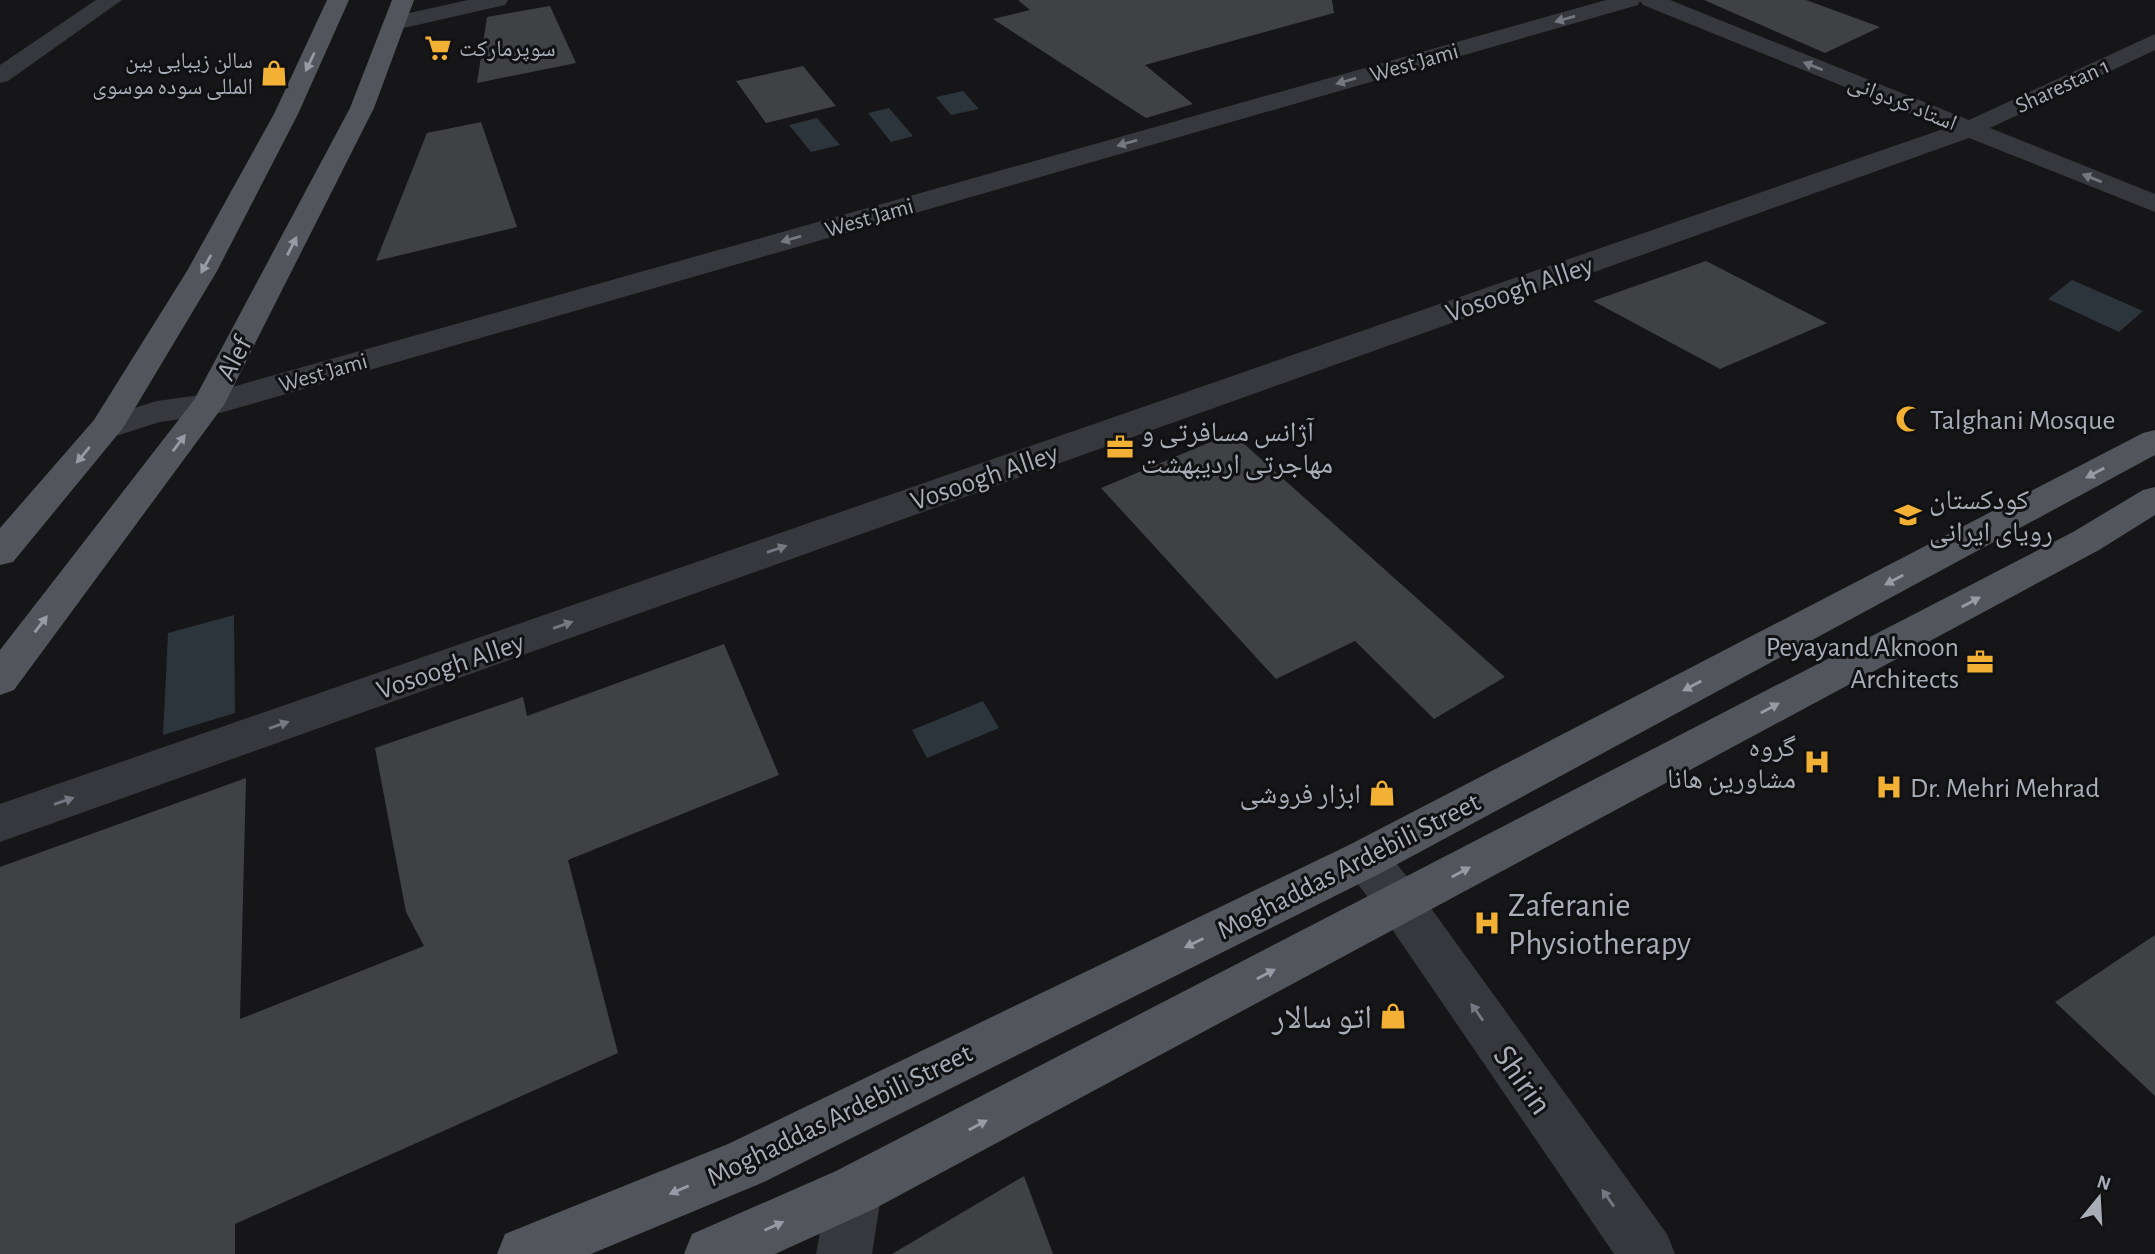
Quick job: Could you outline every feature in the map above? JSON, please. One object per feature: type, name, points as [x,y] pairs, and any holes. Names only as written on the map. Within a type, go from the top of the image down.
[{"type":"main road","points":[[0,552],[106,428],[202,271],[286,114],[338,0]]},
{"type":"main road","name":"Alef","points":[[0,679],[208,405],[362,108],[399,11]]},
{"type":"main road","name":"Moghaddas Ardebili Street","points":[[525,1254],[745,1163],[1365,859],[2155,442]]},
{"type":"main road","name":"Moghaddas Ardebili Street","points":[[712,1254],[855,1190],[2087,541],[2155,499]]},
{"type":"street","points":[[0,76],[111,0]]},
{"type":"street","points":[[399,11],[497,0]]},
{"type":"street","name":"West Jami","points":[[106,428],[157,412],[208,405],[1630,0]]},
{"type":"street","name":"استاد کردوانی","points":[[1651,0],[2155,204]]},
{"type":"street","name":"Sharestan 1","points":[[1969,129],[2155,41]]},
{"type":"street","name":"Vosoogh Alley","points":[[0,823],[1969,129]]},
{"type":"street","name":"Shirin","points":[[1365,859],[1401,904],[1647,1254]]},
{"type":"street","points":[[844,1254],[855,1190]]},
{"type":"shaded area","points":[[963,91],[979,109],[951,115],[936,97]]},
{"type":"shaded area","points":[[889,108],[913,136],[891,142],[868,113]]},
{"type":"shaded area","points":[[817,118],[840,145],[811,152],[789,125]]},
{"type":"shaded area","points":[[2072,280],[2143,311],[2119,332],[2048,299]]},
{"type":"shaded area","points":[[234,615],[235,713],[163,735],[168,633]]},
{"type":"shaded area","points":[[983,701],[999,728],[927,758],[912,730]]},
{"type":"building","points":[[1018,0],[1332,0],[1334,13],[1145,65],[1193,104],[1146,118],[993,19],[1030,10]]},
{"type":"building","points":[[1704,0],[1806,0],[1880,27],[1825,53]]},
{"type":"building","points":[[550,6],[576,63],[477,83],[487,17]]},
{"type":"building","points":[[803,66],[836,106],[766,123],[736,81]]},
{"type":"building","points":[[481,122],[517,227],[376,261],[427,133]]},
{"type":"building","points":[[1706,261],[1827,323],[1720,369],[1593,301]]},
{"type":"building","points":[[1232,433],[1505,677],[1434,719],[1355,641],[1276,679],[1101,488]]},
{"type":"building","points":[[724,644],[779,775],[568,860],[618,1053],[235,1224],[235,1254],[0,1254],[0,867],[246,778],[240,1019],[424,946],[406,912],[375,748],[523,697],[527,716]]},
{"type":"building","points":[[2155,935],[2155,1096],[2055,1002]]},
{"type":"building","points":[[1024,1176],[1053,1254],[892,1254]]},
{"type":"place","name":"سوپرمارکت","points":[[438,48]]},
{"type":"place","name":"سالن زیبایی بین المللی سوده موسوی","points":[[274,73]]},
{"type":"place","name":"Talghani Mosque","points":[[1909,419]]},
{"type":"place","name":"آژانس مسافرتی و مهاجرتی اردیبهشت","points":[[1120,447]]},
{"type":"place","name":"کودکستان رویای ایرانی","points":[[1908,515]]},
{"type":"place","name":"Peyayand Aknoon Architects","points":[[1980,662]]},
{"type":"place","name":"گروه مشاورین هانا","points":[[1817,762]]},
{"type":"place","name":"Dr. Mehri Mehrad","points":[[1889,787]]},
{"type":"place","name":"ابزار فروشی","points":[[1382,793]]},
{"type":"place","name":"Zaferanie Physiotherapy","points":[[1487,923]]},
{"type":"place","name":"اتو سالار","points":[[1393,1016]]}]
